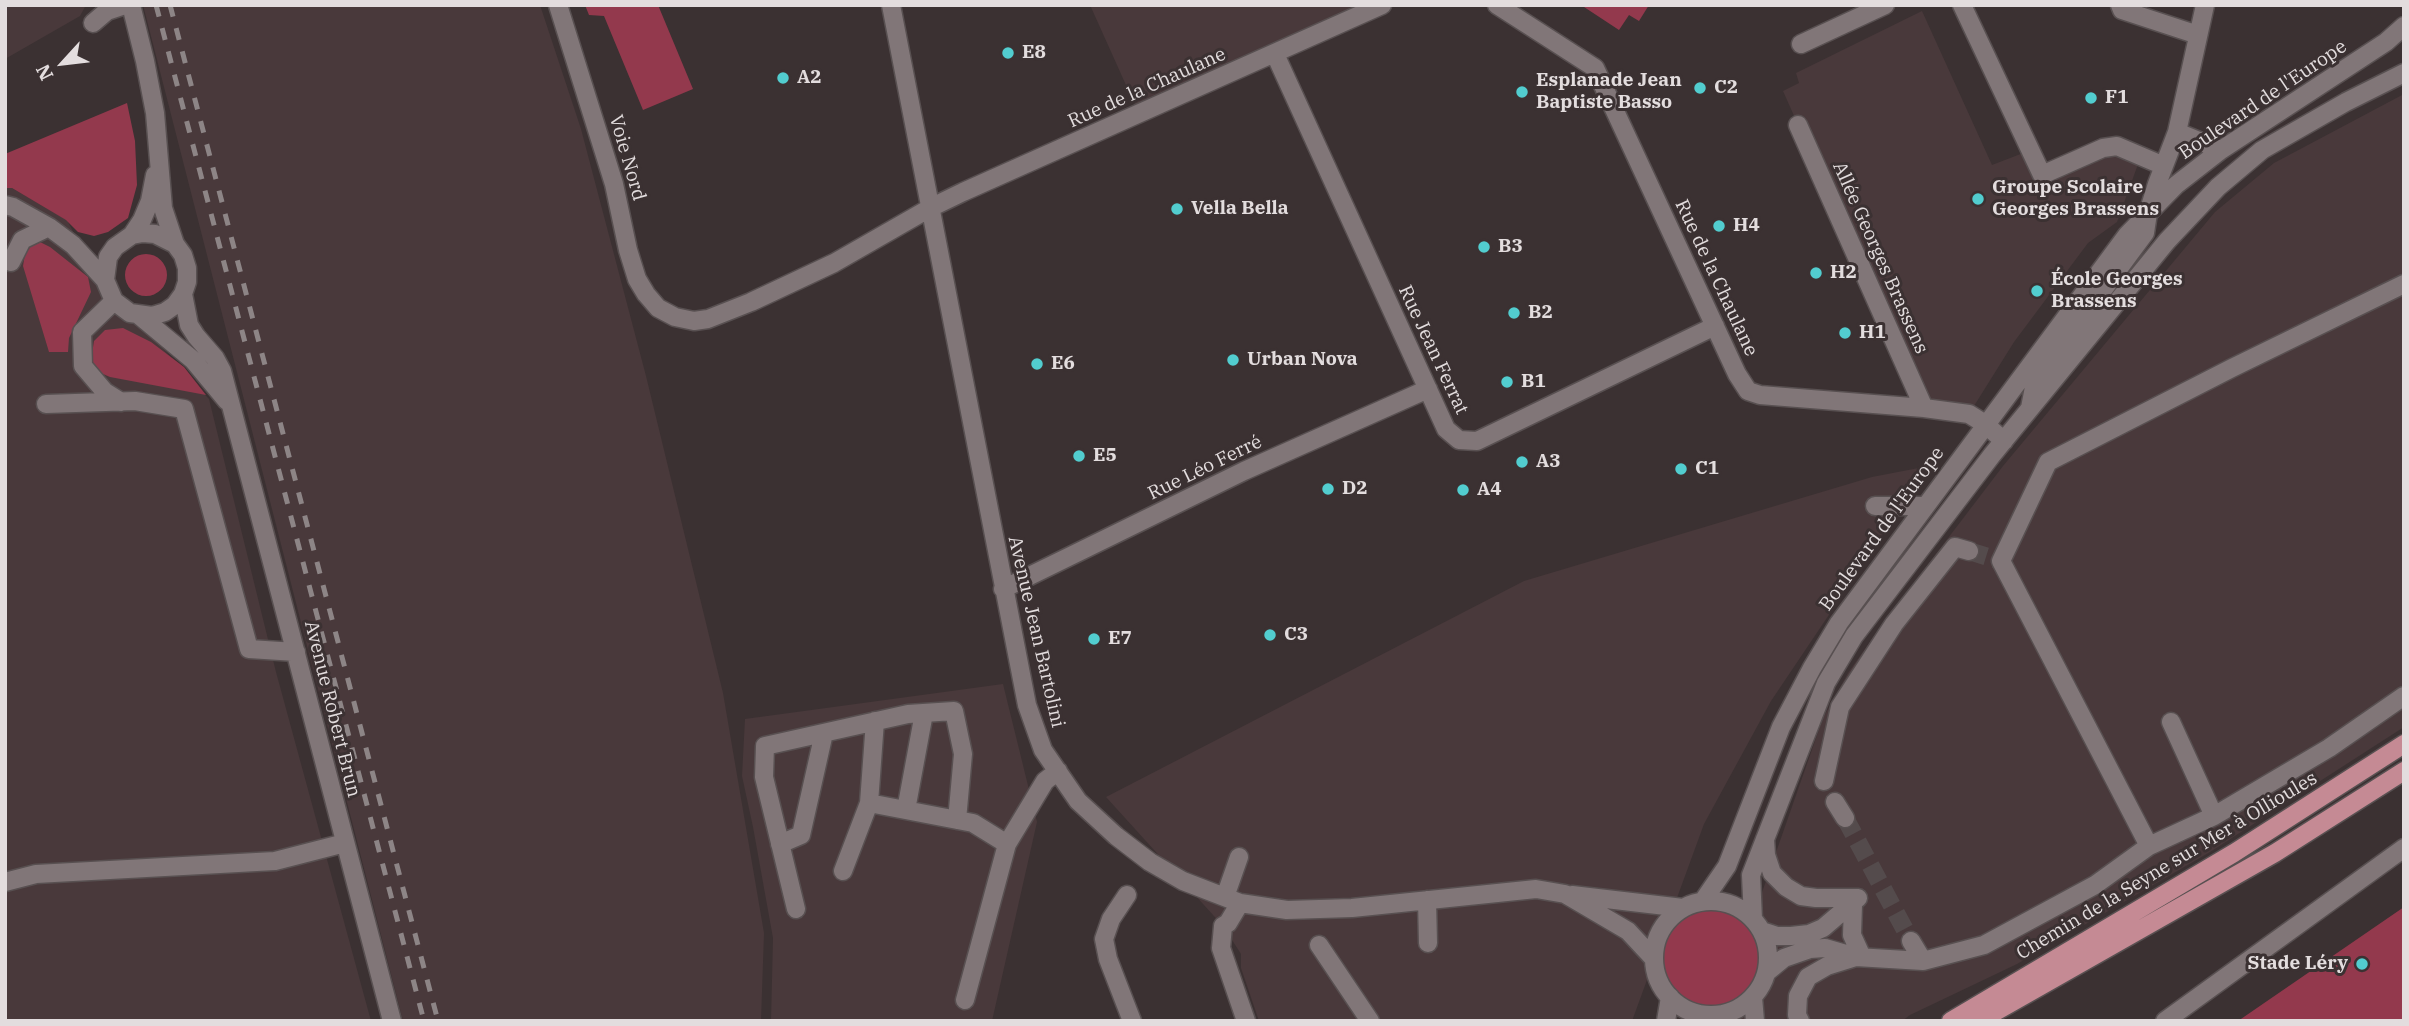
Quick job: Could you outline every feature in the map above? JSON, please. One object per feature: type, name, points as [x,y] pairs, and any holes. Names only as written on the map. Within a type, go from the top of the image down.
[{"type":"main road","name":"Chemin de la Seyne sur Mer à Ollioules","points":[[1965,1018],[2234,853],[2404,744]]},
{"type":"main road","name":"Chemin de la Seyne sur Mer à Ollioules","points":[[1965,1018],[2275,853],[2404,771]]},
{"type":"main road","points":[[2001,1021],[2129,946],[2275,853]]},
{"type":"street","points":[[5,205],[49,227],[73,245],[105,280],[114,301],[130,313],[152,316],[165,312],[183,294],[187,282],[187,268],[183,255],[175,244],[163,208],[155,113],[131,5]]},
{"type":"street","name":"Voie Nord","points":[[558,5],[614,184],[637,279],[651,301],[666,313]]},
{"type":"street","name":"Avenue Jean Bartolini","points":[[891,5],[1027,705],[1043,750],[1078,801],[1116,836],[1150,862],[1183,881],[1232,900],[1287,910],[1352,908],[1536,889],[1564,894],[1628,931],[1654,959]]},
{"type":"street","name":"Rue de la Chaulane","points":[[666,313],[694,321],[729,311],[834,263],[930,208],[1382,5]]},
{"type":"street","name":"Rue de la Chaulane","points":[[1497,5],[1595,68],[1737,374],[1748,391],[1760,395],[1969,414],[1985,424]]},
{"type":"street","points":[[1801,44],[1885,5]]},
{"type":"street","points":[[1962,5],[2042,175],[2103,148],[2117,146],[2164,166]]},
{"type":"street","points":[[2120,5],[2122,9],[2198,35]]},
{"type":"street","points":[[2148,213],[2177,132],[2205,5]]},
{"type":"street","points":[[93,23],[110,7]]},
{"type":"street","name":"Boulevard de l'Europe","points":[[1703,901],[1727,866],[1781,727],[1839,623],[2127,235],[2176,185],[2221,150],[2386,42],[2404,26]]},
{"type":"street","name":"Rue Jean Ferrat","points":[[1275,54],[1446,429],[1459,440],[1477,441],[1715,326]]},
{"type":"street","name":"Boulevard de l'Europe","points":[[1757,925],[1751,874],[1825,683],[1854,636],[2004,441],[2167,242],[2218,187],[2262,150],[2346,102],[2404,73]]},
{"type":"street","name":"Allée Georges Brassens","points":[[1798,125],[1924,408]]},
{"type":"street","points":[[2177,132],[2221,150]]},
{"type":"street","points":[[105,280],[108,257],[115,247],[132,235],[142,220],[150,201],[158,158]]},
{"type":"street","name":"Boulevard de l'Europe","points":[[2030,409],[2035,383],[2145,233],[2148,213]]},
{"type":"street","points":[[11,262],[22,240],[49,227]]},
{"type":"street","points":[[132,235],[155,234],[175,244]]},
{"type":"street","points":[[73,245],[115,247]]},
{"type":"street","points":[[2149,846],[2001,561],[2048,462],[2404,284]]},
{"type":"street","name":"Avenue Robert Brun","points":[[183,294],[189,325],[215,358],[222,372],[391,1021]]},
{"type":"street","points":[[114,301],[82,332],[83,366],[105,392],[121,402]]},
{"type":"street","name":"Avenue Robert Brun","points":[[140,316],[193,360],[232,408]]},
{"type":"street","name":"Rue Léo Ferré","points":[[1003,589],[1244,471],[1427,388]]},
{"type":"street","points":[[46,404],[135,401],[184,408],[249,649],[296,652]]},
{"type":"street","points":[[1985,424],[2004,441]]},
{"type":"street","points":[[1874,506],[1925,506]]},
{"type":"street","points":[[1824,781],[1840,707],[1894,624],[1955,547],[1969,551]]},
{"type":"street","points":[[1767,972],[1784,958],[1810,949],[1825,948],[1859,957],[1923,961],[1984,945],[2095,885],[2149,846],[2214,816],[2329,748],[2404,696]]},
{"type":"street","points":[[796,909],[764,777],[765,746],[908,714],[954,711],[963,754],[957,820]]},
{"type":"street","points":[[906,810],[925,713]]},
{"type":"street","points":[[843,871],[869,803],[875,721]]},
{"type":"street","points":[[2171,722],[2214,816]]},
{"type":"street","points":[[780,844],[801,835],[824,733]]},
{"type":"street","points":[[965,1000],[1007,844],[1045,781],[1058,771]]},
{"type":"street","points":[[1835,802],[1845,818]]},
{"type":"street","points":[[869,803],[973,823],[1007,844]]},
{"type":"street","points":[[1765,836],[1766,855],[1772,873],[1786,887],[1801,896],[1856,902]]},
{"type":"street","points":[[5,882],[36,874],[275,860],[345,843]]},
{"type":"street","points":[[2165,1021],[2404,848]]},
{"type":"street","points":[[1239,857],[1228,923],[1223,926],[1221,948],[1246,1021]]},
{"type":"street","points":[[1564,894],[1683,908]]},
{"type":"street","points":[[1127,895],[1111,919],[1104,939],[1108,959],[1132,1021]]},
{"type":"street","points":[[1427,900],[1428,943]]},
{"type":"street","points":[[1757,925],[1768,958],[1767,972],[1753,997],[1716,1018],[1692,1011],[1670,997],[1656,973],[1656,944],[1671,918],[1683,908],[1703,901],[1730,904],[1757,925],[1784,936],[1809,934],[1823,928],[1856,902]]},
{"type":"street","points":[[1856,902],[1852,935],[1859,957]]},
{"type":"street","points":[[1911,940],[1923,961]]},
{"type":"street","points":[[1319,945],[1370,1021]]},
{"type":"street","points":[[1800,1021],[1797,1015],[1798,996],[1808,977],[1827,966],[1859,957]]},
{"type":"street","points":[[1666,1021],[1670,997]]},
{"type":"street","points":[[1753,997],[1755,1021]]},
{"type":"street","points":[[1944,1021],[1965,1018]]},
{"type":"shaded area","points":[[5,5],[86,5],[80,16],[5,59]]},
{"type":"shaded area","points":[[143,5],[540,5],[581,129],[646,376],[723,693],[764,933],[761,1021],[403,1021]]},
{"type":"shaded area","points":[[585,5],[658,5],[693,89],[643,110],[604,16],[589,15]]},
{"type":"shaded area","points":[[1090,5],[1353,5],[1341,24],[1139,114]]},
{"type":"shaded area","points":[[1581,5],[1649,5],[1639,21],[1629,15],[1619,30]]},
{"type":"shaded area","name":"Groupe Scolaire Georges Brassens","points":[[1922,11],[1992,165],[2031,150],[2042,175],[2103,148],[2141,156],[2117,222],[2088,243],[2014,342],[1969,414],[1924,408],[1783,91],[1799,83],[1796,73]]},
{"type":"shaded area","points":[[2404,94],[2404,727],[2210,852],[2017,964],[1902,1021],[1717,1021],[1823,718],[1848,673],[1881,626],[2003,466],[2215,212],[2274,163]]},
{"type":"shaded area","points":[[127,103],[135,141],[137,185],[128,218],[108,232],[94,236],[78,232],[66,220],[12,188],[5,188],[5,154]]},
{"type":"shaded area","points":[[5,184],[67,220],[96,275],[209,399],[276,672],[371,1021],[5,1021]]},
{"type":"shaded area","points":[[38,241],[50,247],[88,277],[91,292],[69,338],[68,352],[49,352],[23,266],[25,254]]},
{"type":"shaded area","points":[[146,254],[161,260],[167,275],[161,290],[146,296],[131,290],[125,275],[131,260]]},
{"type":"shaded area","points":[[123,328],[151,342],[184,367],[206,395],[110,377],[96,371],[91,360],[94,341],[105,330]]},
{"type":"shaded area","points":[[1929,466],[1771,701],[1704,824],[1632,1021],[1259,1021],[1241,968],[1241,954],[1223,926],[1106,797],[1524,581],[1872,477]]},
{"type":"shaded area","points":[[1003,684],[1037,822],[992,1021],[771,1021],[773,938],[742,776],[745,719]]},
{"type":"shaded area","points":[[1711,901],[1733,906],[1751,918],[1763,936],[1768,958],[1763,980],[1751,998],[1733,1010],[1711,1015],[1689,1010],[1671,998],[1659,980],[1654,958],[1659,936],[1671,918],[1689,906]]},
{"type":"shaded area","name":"Stade Léry","points":[[2404,907],[2404,1021],[2238,1021]]},
{"type":"tunnel","points":[[1969,551],[2001,561]]},
{"type":"tunnel","points":[[1845,818],[1911,941]]},
{"type":"railway","points":[[156,5],[424,1021]]},
{"type":"railway","points":[[170,5],[438,1021]]},
{"type":"place","name":"E8","points":[[1008,53]]},
{"type":"place","name":"A2","points":[[783,78]]},
{"type":"place","name":"C2","points":[[1700,88]]},
{"type":"place","name":"Esplanade Jean Baptiste Basso","points":[[1522,92]]},
{"type":"place","name":"F1","points":[[2091,98]]},
{"type":"place","name":"Groupe Scolaire Georges Brassens","points":[[1978,199]]},
{"type":"place","name":"Vella Bella","points":[[1177,209]]},
{"type":"place","name":"H4","points":[[1719,226]]},
{"type":"place","name":"B3","points":[[1484,247]]},
{"type":"place","name":"H2","points":[[1816,273]]},
{"type":"place","name":"École Georges Brassens","points":[[2037,291]]},
{"type":"place","name":"B2","points":[[1514,313]]},
{"type":"place","name":"H1","points":[[1845,333]]},
{"type":"place","name":"Urban Nova","points":[[1233,360]]},
{"type":"place","name":"E6","points":[[1037,364]]},
{"type":"place","name":"B1","points":[[1507,382]]},
{"type":"place","name":"E5","points":[[1079,456]]},
{"type":"place","name":"A3","points":[[1522,462]]},
{"type":"place","name":"C1","points":[[1681,469]]},
{"type":"place","name":"D2","points":[[1328,489]]},
{"type":"place","name":"A4","points":[[1463,490]]},
{"type":"place","name":"C3","points":[[1270,635]]},
{"type":"place","name":"E7","points":[[1094,639]]},
{"type":"place","name":"Stade Léry","points":[[2362,964]]}]
